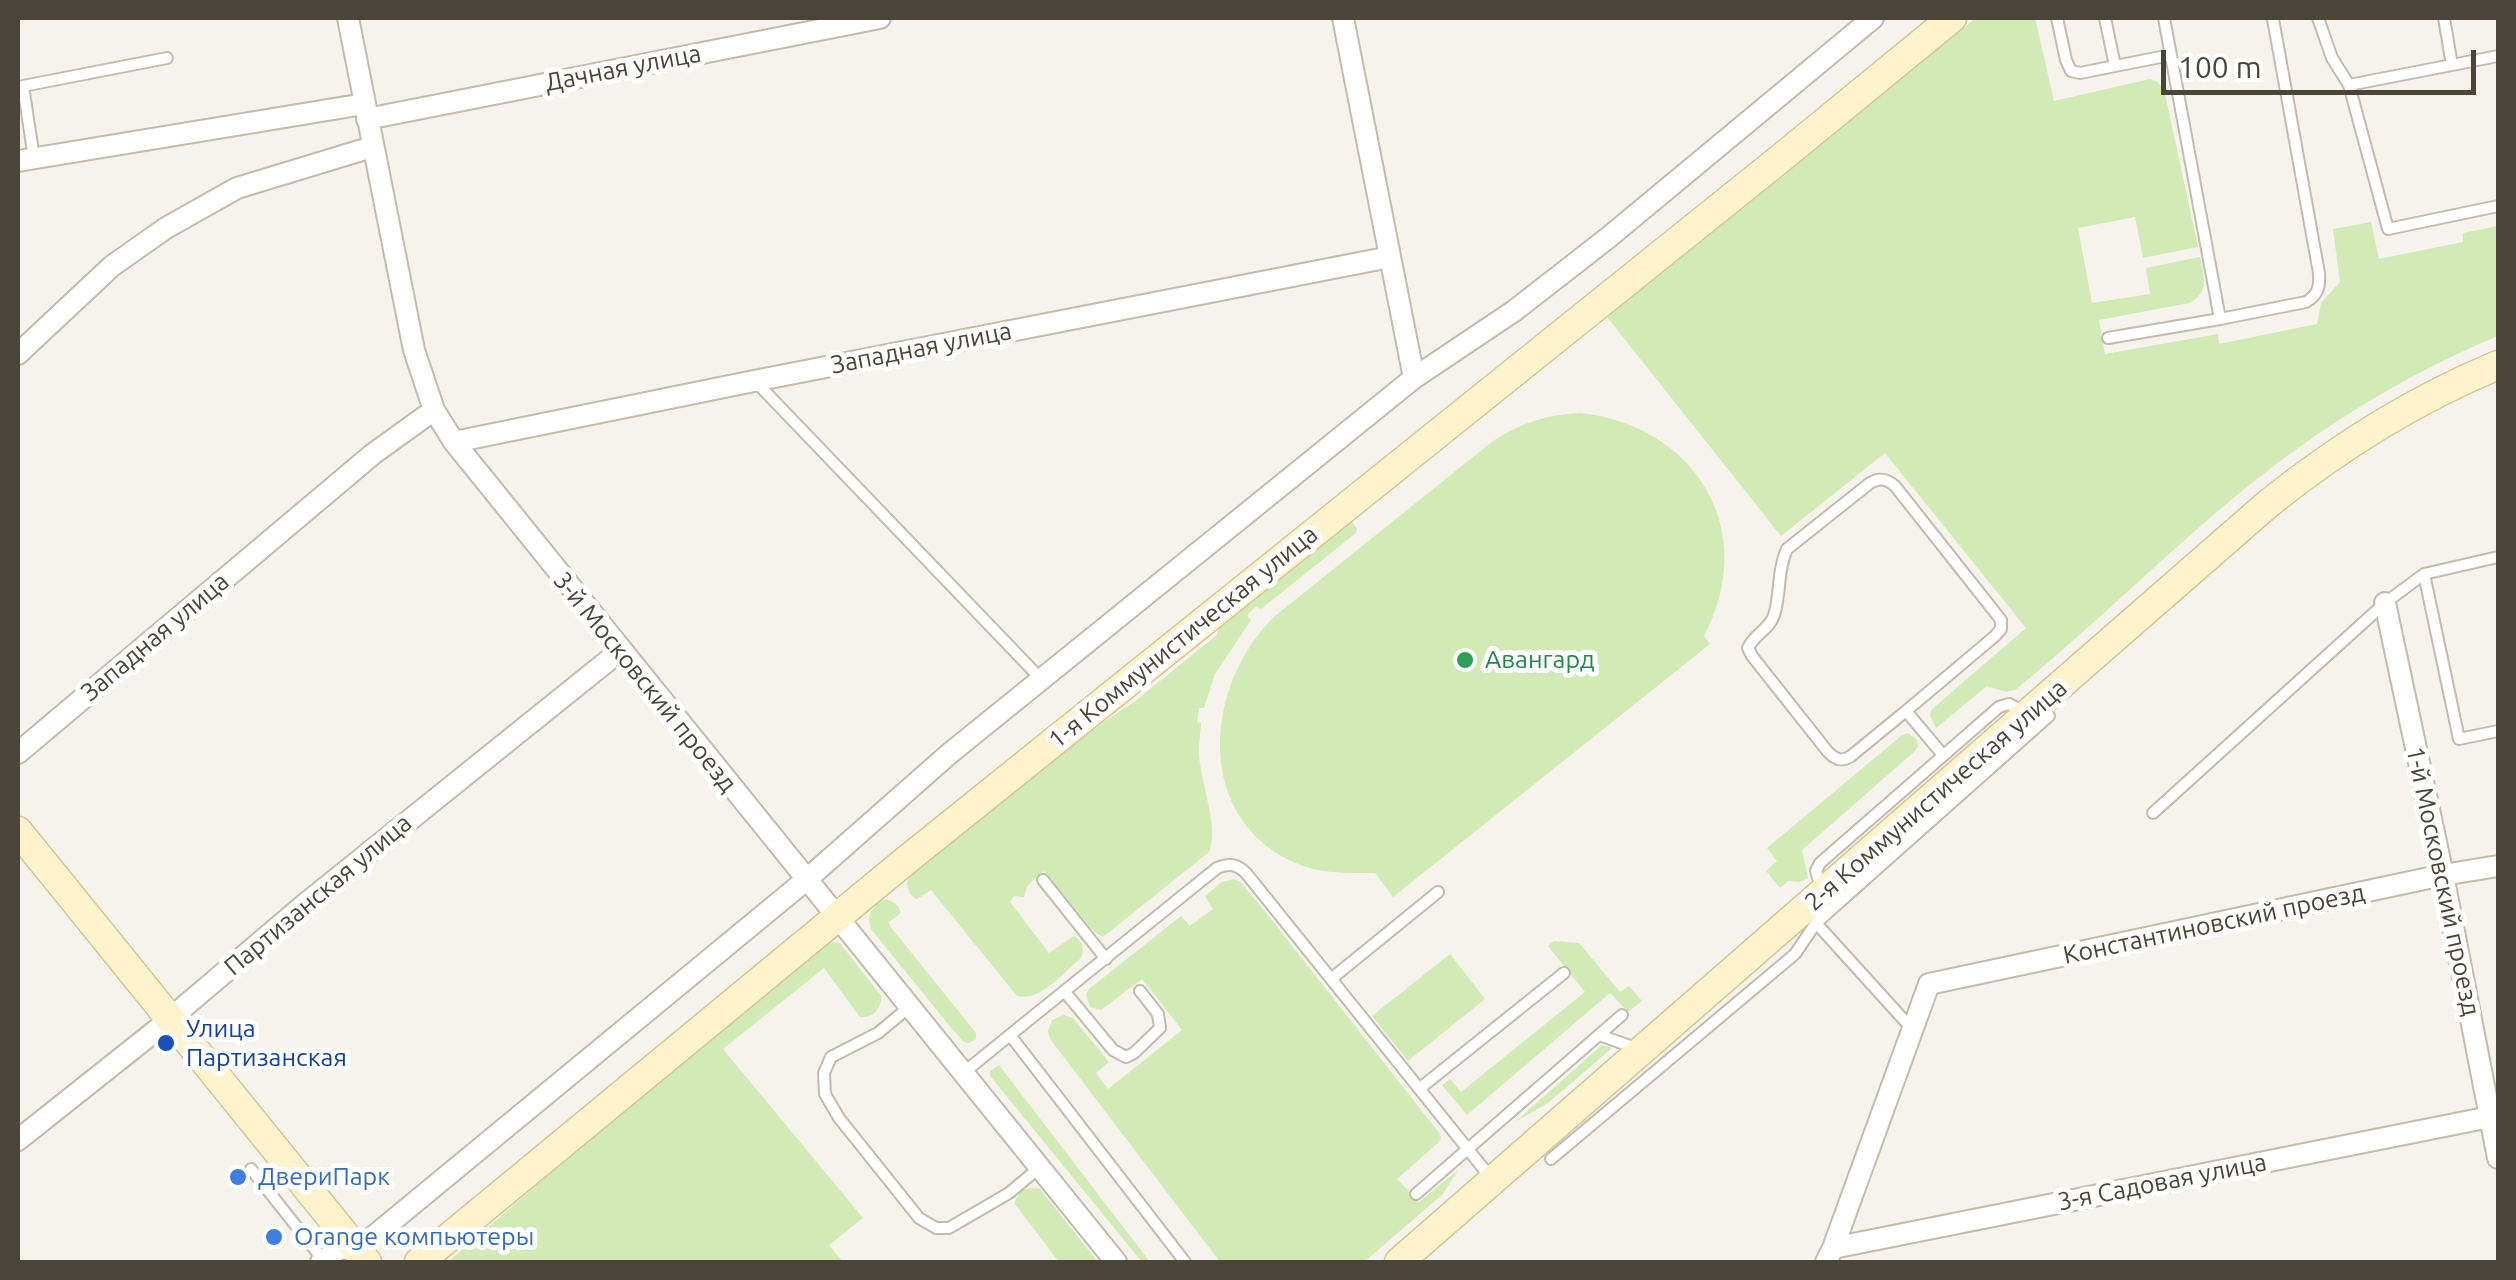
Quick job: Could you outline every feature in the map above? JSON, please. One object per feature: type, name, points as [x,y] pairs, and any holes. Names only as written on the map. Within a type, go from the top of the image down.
[{"type":"street","name":"3-й Московский проезд","points":[[348,18],[414,350],[434,410],[454,442],[620,650],[1116,1262]]},
{"type":"street","name":"Дачная улица","points":[[26,159],[366,111],[880,18]]},
{"type":"street","points":[[1343,18],[1414,378]]},
{"type":"street","points":[[362,1256],[806,880],[922,776],[1414,378],[1541,291],[1873,18]]},
{"type":"street","name":"1-я Коммунистическая улица","points":[[419,1262],[836,918],[1952,18]]},
{"type":"street","points":[[18,354],[112,266],[166,228],[237,188],[372,147]]},
{"type":"street","name":"Западная улица","points":[[454,442],[1390,257]]},
{"type":"street","name":"2-я Коммунистическая улица","points":[[1399,1262],[1824,893],[2038,715],[2290,487],[2378,426],[2498,365]]},
{"type":"street","name":"Западная улица","points":[[18,752],[373,454],[434,410]]},
{"type":"street","name":"1-й Московский проезд","points":[[2385,603],[2498,1158]]},
{"type":"street","name":"Партизанская улица","points":[[18,1140],[620,650]]},
{"type":"street","points":[[18,831],[362,1256]]},
{"type":"street","name":"Константиновский проезд","points":[[1914,1030],[1929,984],[2443,874],[2498,866]]},
{"type":"street","points":[[1830,1255],[1914,1030]]},
{"type":"street","name":"3-я Садовая улица","points":[[1830,1255],[2490,1117]]},
{"type":"street","points":[[322,1262],[340,1248],[362,1256]]},
{"type":"lane","points":[[2057,18],[2066,60],[2072,70],[2080,73],[2171,55]]},
{"type":"lane","points":[[2105,18],[2115,66]]},
{"type":"lane","points":[[2164,18],[2220,320]]},
{"type":"lane","points":[[2318,18],[2332,58],[2350,85],[2388,230],[2498,206]]},
{"type":"lane","points":[[2444,18],[2452,65]]},
{"type":"lane","points":[[2108,338],[2220,320],[2306,302],[2316,295],[2319,273],[2272,19]]},
{"type":"lane","points":[[2350,85],[2498,56]]},
{"type":"lane","points":[[26,159],[23,86],[166,58]]},
{"type":"lane","points":[[754,380],[1042,680]]},
{"type":"lane","points":[[1879,479],[1895,486],[2001,620],[1995,636],[1906,711],[1851,756],[1840,760],[1828,752],[1748,648],[1773,620],[1783,558],[1788,549],[1879,479]]},
{"type":"lane","points":[[2154,813],[2385,603],[2424,574],[2498,557]]},
{"type":"lane","points":[[2424,574],[2459,739],[2498,731]]},
{"type":"lane","points":[[1551,1159],[1796,954],[1816,923],[2038,715],[2009,704],[2001,706],[1820,863],[1816,871],[1824,893]]},
{"type":"lane","points":[[1906,711],[1943,755]]},
{"type":"lane","points":[[962,1074],[1217,868],[1232,864],[1246,873],[1493,1180]]},
{"type":"lane","points":[[1043,880],[1106,958]]},
{"type":"lane","points":[[1331,979],[1438,892]]},
{"type":"lane","points":[[1816,923],[1914,1030]]},
{"type":"lane","points":[[1419,1090],[1564,974]]},
{"type":"lane","points":[[1065,992],[1113,1050],[1126,1056],[1160,1028],[1158,1014],[1140,992]]},
{"type":"lane","points":[[908,1008],[878,1034],[831,1056],[824,1073],[825,1094],[838,1118],[919,1218],[936,1228],[949,1228],[1009,1193],[1039,1168]]},
{"type":"lane","points":[[1416,1194],[1622,1015]]},
{"type":"lane","points":[[1010,1035],[1185,1262]]},
{"type":"lane","points":[[1599,1035],[1643,1050]]},
{"type":"lane","points":[[252,1169],[322,1262]]},
{"type":"green space","points":[[1976,18],[2035,18],[2054,101],[2150,79],[2158,82],[2165,94],[2198,247],[2143,258],[2135,217],[2078,228],[2092,303],[2150,294],[2146,268],[2200,257],[2203,289],[2189,303],[2099,320],[2105,354],[2218,334],[2219,344],[2317,324],[2321,303],[2340,282],[2333,229],[2371,222],[2379,259],[2463,242],[2463,233],[2498,226],[2498,336],[2410,378],[2301,446],[2208,520],[2015,690],[2006,692],[1987,686],[1936,728],[1931,710],[2026,628],[1885,453],[1781,536],[1607,317]]},
{"type":"green space","name":"Авангард","points":[[1581,413],[1622,422],[1657,439],[1685,462],[1707,490],[1720,523],[1725,559],[1720,597],[1704,636],[1710,644],[1393,897],[1375,873],[1307,867],[1264,844],[1240,817],[1226,785],[1220,750],[1223,713],[1233,678],[1251,645],[1275,616],[1493,441],[1535,421]]},
{"type":"green space","points":[[1352,521],[1356,533],[1261,609],[1256,606],[1247,615],[1251,620],[1215,674],[1204,708],[1199,708],[1199,759],[1212,832],[1209,852],[1103,937],[1094,932],[1044,871],[1027,886],[1024,897],[1014,896],[1010,902],[1049,953],[1074,936],[1081,943],[1082,953],[1043,991],[1017,996],[931,890],[917,899],[911,895],[907,885],[909,874],[1134,702],[1217,635],[1219,627]]},
{"type":"green space","points":[[1908,733],[1917,740],[1915,751],[1802,850],[1808,878],[1788,881],[1780,888],[1766,871],[1777,861],[1767,848]]},
{"type":"green space","points":[[1234,879],[1260,905],[1440,1134],[1438,1143],[1397,1179],[1419,1202],[1458,1170],[1443,1194],[1364,1262],[1220,1262],[1050,1039],[1052,1020],[1064,1015],[1073,1018],[1109,1062],[1096,1073],[1108,1089],[1182,1030],[1142,979],[1101,1010],[1090,1007],[1086,995],[1181,916],[1190,926],[1213,909],[1205,896],[1222,882]]},
{"type":"green space","points":[[879,899],[898,906],[901,913],[889,922],[890,926],[976,1033],[976,1039],[964,1042],[871,929],[870,915]]},
{"type":"green space","points":[[1554,941],[1579,943],[1620,992],[1629,986],[1642,1001],[1628,1012],[1610,993],[1467,1115],[1442,1085],[1450,1079],[1461,1092],[1585,992],[1548,946]]},
{"type":"green space","points":[[831,942],[840,943],[882,997],[875,1012],[860,1017],[824,968],[723,1049],[863,1218],[829,1245],[843,1262],[448,1262],[804,954]]},
{"type":"green space","points":[[1450,954],[1485,999],[1408,1061],[1372,1016]]},
{"type":"green space","points":[[1602,1045],[1612,1048],[1548,1103],[1515,1122]]},
{"type":"green space","points":[[999,1065],[1150,1262],[1142,1262],[990,1076],[990,1071]]},
{"type":"green space","points":[[1040,1189],[1098,1262],[1059,1262],[1014,1203],[1021,1191]]},
{"type":"place","name":"Авангард","points":[[1465,660]]},
{"type":"place","name":"Улица Партизанская","points":[[166,1043]]},
{"type":"place","name":"ДвериПарк","points":[[238,1177]]},
{"type":"place","name":"Orange компьютеры","points":[[274,1237]]}]
